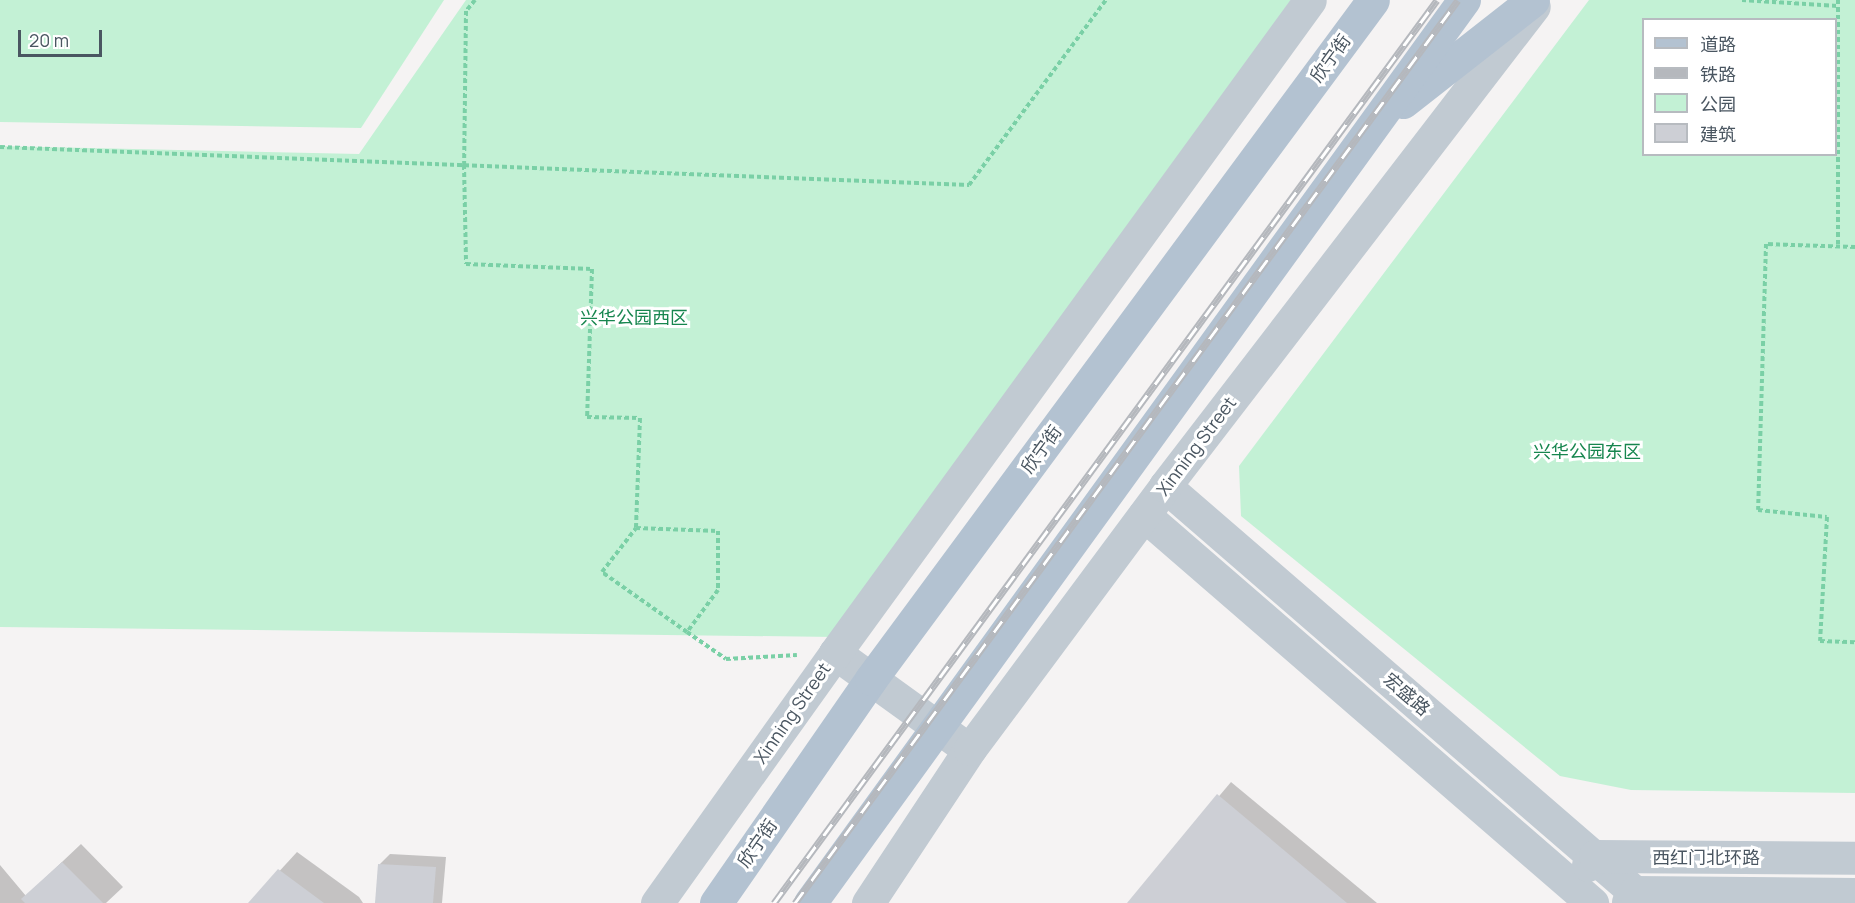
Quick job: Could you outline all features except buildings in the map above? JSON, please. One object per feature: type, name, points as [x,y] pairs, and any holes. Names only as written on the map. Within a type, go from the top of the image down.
[{"type":"main road","name":"欣宁街","points":[[716,903],[871,679],[1373,0]]},
{"type":"main road","points":[[810,903],[1464,0]]},
{"type":"main road","points":[[1373,126],[1533,0]]},
{"type":"street","name":"Xinning Street","points":[[657,903],[835,653],[1310,0]]},
{"type":"street","name":"Xinning Street","points":[[868,903],[970,749],[1165,486],[1539,0]]},
{"type":"street","name":"宏盛路","points":[[1165,486],[1595,856],[1636,899]]},
{"type":"street","name":"宏盛路","points":[[1144,515],[1582,894]]},
{"type":"street","points":[[835,653],[937,728],[970,749]]},
{"type":"street","points":[[1582,894],[1595,856]]},
{"type":"street","name":"西红门北环路","points":[[1595,856],[1855,858]]},
{"type":"street","name":"西红门北环路","points":[[1636,899],[1855,894]]},
{"type":"path","points":[[475,0],[466,12],[464,165],[466,264],[592,269],[587,417],[640,418],[636,528],[603,572],[726,659],[835,653]]},
{"type":"path","points":[[0,147],[969,185],[1106,0]]},
{"type":"path","points":[[1742,0],[1838,6]]},
{"type":"path","points":[[1838,0],[1838,247]]},
{"type":"path","points":[[1855,247],[1766,244],[1758,510],[1827,517],[1820,641],[1855,642]]},
{"type":"path","points":[[636,528],[718,531],[718,590],[687,632]]},
{"type":"green space","points":[[0,0],[444,0],[361,128],[0,122]]},
{"type":"green space","name":"兴华公园西区","points":[[466,0],[1291,0],[836,637],[0,627],[0,146],[359,154]]},
{"type":"green space","name":"兴华公园东区","points":[[1589,0],[1855,0],[1855,793],[1631,790],[1560,776],[1241,516],[1239,466]]},
{"type":"railway","points":[[774,903],[1437,0]]},
{"type":"railway","points":[[795,903],[1458,0]]}]
